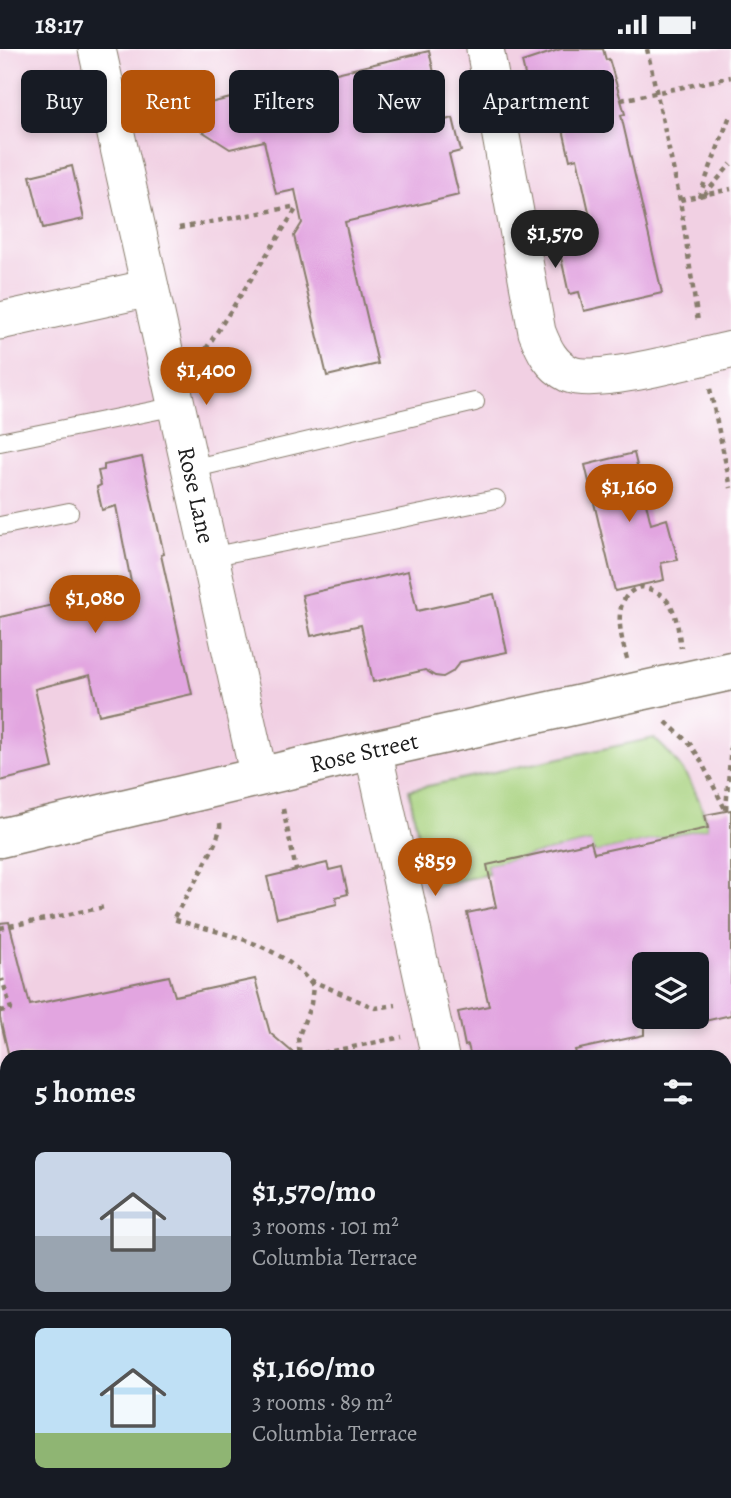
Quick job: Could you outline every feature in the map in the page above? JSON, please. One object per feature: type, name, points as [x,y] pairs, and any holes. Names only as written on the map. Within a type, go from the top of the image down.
[{"type":"street","name":"Rose Lane","points":[[97,49],[258,777]]},
{"type":"street","points":[[485,49],[537,332],[553,364],[571,375],[588,377],[616,374],[717,353]]},
{"type":"street","points":[[0,321],[150,288]]},
{"type":"street","name":"Rose Street","points":[[0,838],[373,750],[731,671]]},
{"type":"street","points":[[373,750],[438,1050]]},
{"type":"lane","points":[[191,469],[475,402]]},
{"type":"lane","points":[[0,442],[177,406]]},
{"type":"lane","points":[[210,557],[496,499]]},
{"type":"lane","points":[[0,526],[69,512]]},
{"type":"path","points":[[647,49],[717,353],[731,488]]},
{"type":"path","points":[[621,100],[731,78]]},
{"type":"path","points":[[702,196],[731,113]]},
{"type":"path","points":[[702,196],[731,164]]},
{"type":"path","points":[[680,200],[731,189]]},
{"type":"path","points":[[179,228],[298,205],[206,349]]},
{"type":"path","points":[[627,661],[620,614],[622,605],[638,587],[660,593],[670,602],[677,622],[681,649]]},
{"type":"path","points":[[666,722],[690,744],[699,757],[726,811],[731,744]]},
{"type":"path","points":[[283,809],[296,870]]},
{"type":"path","points":[[220,823],[221,829],[210,853],[173,919],[244,939],[267,949],[292,963],[307,978],[313,986],[311,1005],[298,1038],[301,1050]]},
{"type":"path","points":[[0,928],[105,907]]},
{"type":"path","points":[[307,978],[374,1008],[402,1004]]},
{"type":"path","points":[[0,1011],[11,1009],[2,979]]},
{"type":"path","points":[[337,1050],[407,1036]]},
{"type":"shaded area","points":[[0,49],[731,49],[731,1050],[0,1050]]},
{"type":"green space","points":[[654,738],[688,779],[708,828],[594,853],[590,842],[487,865],[489,874],[428,887],[409,790]]},
{"type":"building","points":[[561,49],[603,49],[612,70],[524,70],[522,62]]},
{"type":"building","points":[[429,51],[433,70],[353,70],[353,133],[445,133],[445,120],[453,118],[461,151],[449,154],[459,195],[345,222],[378,364],[327,376],[294,236],[302,223],[295,190],[276,194],[264,141],[230,149],[205,133],[215,133],[215,102],[229,98],[229,133],[339,133],[339,72]]},
{"type":"building","points":[[614,76],[625,114],[621,115],[662,293],[584,311],[579,292],[569,294],[558,244],[594,234],[577,158],[570,160],[564,133],[614,133]]},
{"type":"building","points":[[72,166],[84,219],[43,228],[30,176]]},
{"type":"building","points":[[634,453],[651,524],[667,519],[678,560],[661,563],[664,580],[615,591],[585,465]]},
{"type":"building","points":[[142,457],[192,694],[99,715],[90,675],[35,689],[53,768],[0,781],[0,617],[132,587],[116,506],[102,510],[97,487],[101,485],[98,471],[104,470],[104,465]]},
{"type":"building","points":[[408,571],[417,611],[494,594],[507,652],[460,662],[452,672],[443,677],[425,670],[373,682],[361,625],[311,636],[302,595]]},
{"type":"building","points":[[731,810],[731,1015],[709,1020],[709,952],[632,952],[632,1029],[644,1029],[644,1035],[575,1050],[469,1050],[468,1045],[465,1046],[458,1012],[489,1006],[467,913],[496,907],[487,865],[591,842],[594,853],[708,828],[705,815]]},
{"type":"building","points":[[327,863],[329,870],[342,867],[348,894],[336,897],[337,904],[277,918],[267,877]]},
{"type":"building","points":[[9,922],[30,1005],[169,976],[175,996],[255,979],[270,1033],[290,1050],[7,1050],[0,1018],[0,923]]}]
